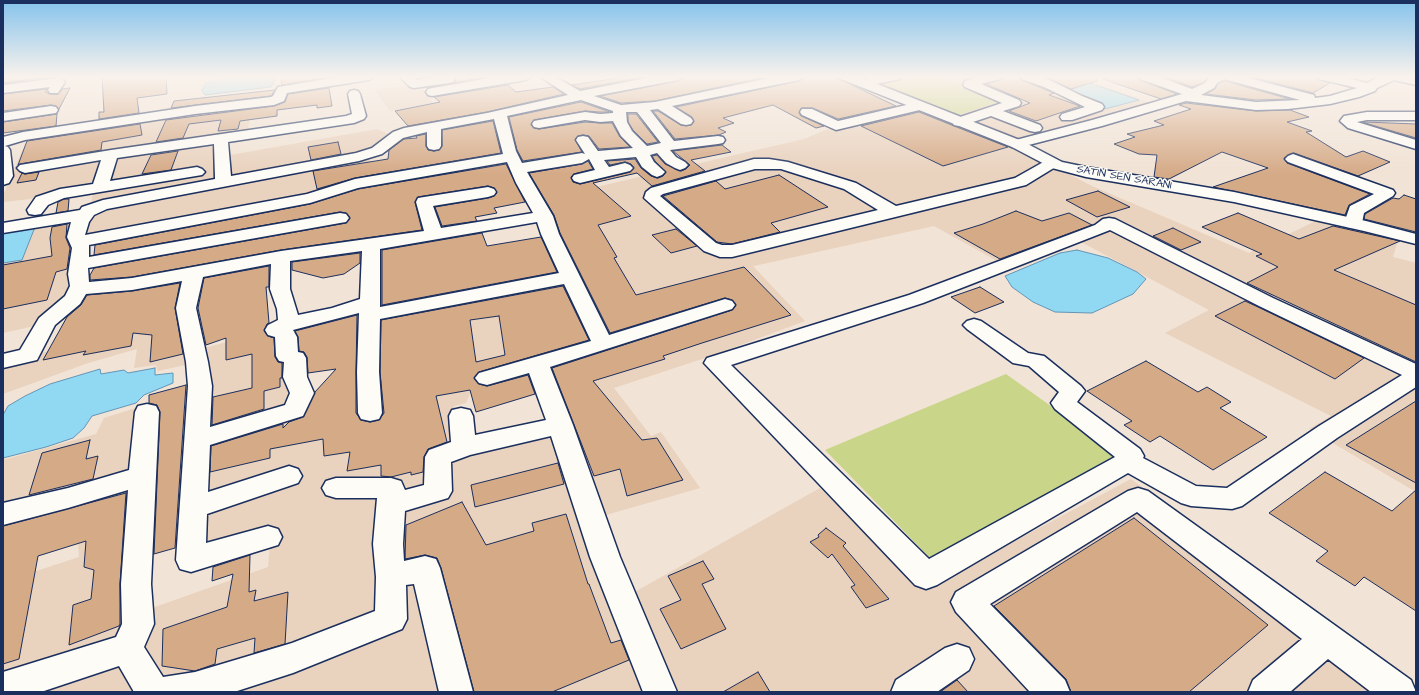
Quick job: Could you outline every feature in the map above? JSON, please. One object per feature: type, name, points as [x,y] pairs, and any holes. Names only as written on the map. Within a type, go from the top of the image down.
[{"type":"street","points":[[3,142],[23,136],[209,108]]},
{"type":"street","points":[[26,168],[111,154],[153,133],[221,139],[349,120],[359,116],[357,108]]},
{"type":"street","points":[[35,210],[42,201],[54,196],[100,188],[359,158],[377,151],[398,135],[409,131],[500,114],[521,108]]},
{"type":"street","points":[[609,108],[619,113],[626,133],[639,146],[647,164],[657,172]]},
{"type":"street","points":[[574,130],[584,116],[600,118],[639,108]]},
{"type":"street","points":[[641,108],[672,160],[680,165]]},
{"type":"street","points":[[666,108],[686,121]]},
{"type":"street","points":[[807,112],[836,126],[909,108]]},
{"type":"street","name":"SATIN SEN SARANI","points":[[925,108],[1010,142],[1052,163],[1086,172],[1234,197],[1353,223],[1416,239]]},
{"type":"street","points":[[959,122],[1000,108]]},
{"type":"street","points":[[1010,142],[1035,128],[1093,108]]},
{"type":"street","points":[[1010,142],[1097,123],[1146,108]]},
{"type":"street","points":[[3,117],[51,110]]},
{"type":"street","points":[[991,112],[1035,128]]},
{"type":"street","points":[[500,114],[508,152],[544,216],[570,277],[603,344]]},
{"type":"street","points":[[1416,116],[1367,116],[1349,119],[1347,121],[1353,125],[1416,145]]},
{"type":"street","points":[[539,124],[574,130]]},
{"type":"street","points":[[434,127],[434,146]]},
{"type":"street","points":[[574,130],[588,157],[605,173]]},
{"type":"street","points":[[221,139],[222,175]]},
{"type":"street","points":[[78,242],[310,198],[412,168],[514,163],[588,157],[641,152],[665,146],[718,140]]},
{"type":"street","points":[[3,152],[5,176],[3,180]]},
{"type":"street","points":[[100,188],[111,154]]},
{"type":"street","points":[[1293,159],[1387,193],[1356,210],[1353,223]]},
{"type":"street","points":[[893,212],[850,186],[783,165],[754,164],[656,192],[652,195],[652,198],[710,247],[720,251],[732,251],[1020,182],[1052,163]]},
{"type":"street","points":[[580,178],[625,168]]},
{"type":"street","points":[[3,360],[29,355],[46,322],[73,300],[80,287],[80,248],[76,237],[80,221],[88,211],[103,205],[222,175]]},
{"type":"street","points":[[434,235],[424,202],[488,192]]},
{"type":"street","points":[[290,202],[290,225]]},
{"type":"street","points":[[79,264],[290,225],[339,211],[346,248]]},
{"type":"street","points":[[3,228],[86,214]]},
{"type":"street","points":[[78,289],[132,284],[281,257],[434,235],[544,216]]},
{"type":"street","points":[[974,325],[1021,358],[1036,362],[1073,391],[1063,403],[1131,456],[1128,461],[926,576],[715,363],[916,298],[1101,228],[1109,223],[1266,302],[1416,373]]},
{"type":"street","points":[[370,413],[368,372],[371,244]]},
{"type":"street","points":[[281,257],[280,289],[287,309],[289,323]]},
{"type":"street","points":[[194,272],[186,308],[197,362],[200,386],[191,560],[268,537]]},
{"type":"street","points":[[197,440],[294,410],[302,393],[295,377],[295,358],[287,356],[286,337],[283,331],[276,330],[289,323],[336,313],[570,277]]},
{"type":"street","points":[[487,378],[603,344],[725,305]]},
{"type":"street","points":[[537,364],[560,425],[605,557],[660,692]]},
{"type":"street","points":[[1128,461],[1191,496],[1232,499],[1328,432],[1416,377]]},
{"type":"street","points":[[3,688],[53,682],[127,649],[138,624],[136,584],[147,412]]},
{"type":"street","points":[[461,416],[464,447]]},
{"type":"street","points":[[392,505],[438,491],[438,458],[464,447],[560,425]]},
{"type":"street","points":[[3,514],[68,498],[142,476]]},
{"type":"street","points":[[193,508],[289,476]]},
{"type":"street","points":[[167,692],[195,688],[293,658],[390,619],[391,577],[388,544],[392,505],[391,488],[336,488]]},
{"type":"street","points":[[1053,692],[967,602],[1138,498],[1327,640],[1399,692]]},
{"type":"street","points":[[391,577],[425,568],[456,692]]},
{"type":"street","points":[[1266,692],[1327,640]]},
{"type":"street","points":[[127,649],[153,692]]},
{"type":"street","points":[[908,692],[957,658]]},
{"type":"shaded area","points":[[229,108],[251,108],[248,129],[244,136],[216,141],[220,181],[91,206],[93,192],[3,202],[3,196],[27,139]]},
{"type":"shaded area","points":[[388,108],[404,108],[390,111]]},
{"type":"shaded area","points":[[936,108],[1138,108],[1018,140]]},
{"type":"shaded area","points":[[920,109],[1025,152],[1092,186],[1249,253],[1318,220],[1399,237],[1393,257],[1416,263],[1416,492],[1309,429],[1331,416],[1165,333],[1209,310],[1081,242],[1103,232],[1010,268],[934,226],[754,266],[752,265],[805,321],[714,355],[614,388],[651,436],[661,432],[700,488],[606,515],[547,365],[606,338],[551,218],[596,210],[583,190],[804,139],[825,130]]},
{"type":"shaded area","points":[[377,129],[391,135],[372,151],[230,180],[230,155]]},
{"type":"shaded area","points":[[361,159],[369,159],[376,178],[311,196],[86,238],[81,231],[96,211],[111,205]]},
{"type":"shaded area","points":[[81,211],[74,250],[73,288],[39,325],[3,333],[3,224]]},
{"type":"shaded area","points":[[190,275],[194,363],[158,371],[156,365],[134,368],[137,349],[88,363],[3,394],[3,362],[80,344],[117,290]]},
{"type":"shaded area","points":[[567,280],[598,343],[477,377],[466,403],[454,406],[459,444],[434,488],[387,505],[386,615],[213,676],[160,681],[138,644],[147,630],[155,607],[268,567],[271,534],[200,552],[206,440],[297,412],[312,393],[359,381],[365,421],[378,420],[376,316]]},
{"type":"shaded area","points":[[266,332],[280,334],[293,359],[289,409],[204,434],[200,349]]},
{"type":"shaded area","points":[[139,407],[134,475],[3,509],[3,460],[96,434],[104,418]]},
{"type":"shaded area","points":[[557,429],[652,692],[461,692],[431,565],[399,572],[398,508],[441,494],[442,459]]},
{"type":"shaded area","points":[[1131,479],[1416,687],[1416,692],[678,692],[631,594],[820,488],[925,589]]},
{"type":"shaded area","points":[[131,485],[130,626],[114,644],[3,679],[3,582],[79,557],[75,501]]},
{"type":"shaded area","points":[[421,575],[449,692],[194,692],[395,622],[398,580]]},
{"type":"shaded area","points":[[123,656],[140,692],[12,692]]},
{"type":"green space","points":[[942,108],[978,108],[959,115]]},
{"type":"green space","points":[[1006,374],[1118,454],[931,559],[825,450]]},
{"type":"water","points":[[35,227],[22,260],[3,263],[3,233]]},
{"type":"water","points":[[1077,250],[1108,258],[1137,272],[1146,279],[1133,294],[1092,313],[1055,312],[1033,302],[1012,287],[1005,276],[1060,253]]},
{"type":"water","points":[[155,368],[155,375],[173,373],[173,383],[144,395],[136,403],[92,416],[84,428],[73,438],[46,447],[3,458],[3,415],[8,406],[50,384],[100,369],[101,374],[124,370],[128,373]]},
{"type":"building","points":[[3,108],[24,108],[3,111]]},
{"type":"building","points":[[104,108],[138,108],[139,113],[99,119],[99,112],[104,112]]},
{"type":"building","points":[[255,108],[290,108],[277,110],[277,116],[240,121],[238,129],[218,131],[221,120],[189,124],[183,138],[156,142],[166,120]]},
{"type":"building","points":[[408,108],[502,108],[408,126],[395,111]]},
{"type":"building","points":[[550,108],[600,108],[610,112],[585,111],[534,120],[531,125],[534,128],[539,129],[585,122],[612,123],[620,137],[630,147],[599,149],[589,136],[583,135],[578,136],[575,139],[582,152],[523,161],[517,150],[509,117]]},
{"type":"building","points":[[678,108],[760,108],[723,118],[734,123],[718,128],[726,132],[719,135],[675,139],[653,111],[658,111],[681,125],[691,125],[694,122],[692,117]]},
{"type":"building","points":[[779,108],[801,108],[799,113],[801,116],[824,126],[816,128]]},
{"type":"building","points":[[814,108],[885,108],[838,119]]},
{"type":"building","points":[[1016,108],[1073,108],[1036,121],[1009,111]]},
{"type":"building","points":[[1189,108],[1234,108],[1256,111],[1290,110],[1309,117],[1287,122],[1312,131],[1306,132],[1346,157],[1363,151],[1390,162],[1358,176],[1294,153],[1284,158],[1287,163],[1370,194],[1349,205],[1345,215],[1213,187],[1268,168],[1222,152],[1169,179],[1154,177],[1157,155],[1139,154],[1114,144],[1135,137],[1127,134],[1164,125],[1154,121],[1191,109]]},
{"type":"building","points":[[919,112],[1008,147],[943,166],[861,126]]},
{"type":"building","points":[[57,114],[56,126],[3,133],[3,122]]},
{"type":"building","points":[[628,114],[636,114],[658,142],[647,144],[633,130],[628,122]]},
{"type":"building","points":[[493,121],[501,153],[355,178],[317,189],[313,171],[388,159],[389,150],[404,139],[417,138],[416,136],[426,134],[426,146],[428,150],[439,150],[442,146],[442,130]]},
{"type":"building","points":[[1364,122],[1416,124],[1416,138],[1365,123]]},
{"type":"building","points":[[140,124],[142,135],[102,142],[101,150],[18,165],[27,141]]},
{"type":"building","points":[[338,142],[341,154],[311,160],[308,147]]},
{"type":"building","points":[[722,145],[731,152],[691,160],[705,171],[652,186],[637,173],[593,183],[631,216],[598,225],[617,257],[614,258],[636,295],[744,267],[791,315],[663,356],[665,359],[593,381],[642,440],[657,438],[683,480],[627,496],[620,469],[594,476],[552,368],[732,310],[736,305],[732,300],[725,298],[610,333],[560,233],[554,215],[529,173],[582,164],[588,161],[593,169],[574,174],[571,177],[573,182],[580,184],[630,172],[634,168],[631,164],[625,162],[610,165],[607,161],[635,159],[641,168],[651,176],[658,178],[663,176],[666,172],[652,156],[657,155],[665,164],[681,171],[690,165],[673,151]]},
{"type":"building","points":[[178,151],[171,170],[142,174],[151,155]]},
{"type":"building","points":[[506,164],[525,202],[494,208],[497,213],[475,217],[477,221],[442,226],[435,207],[488,198],[497,193],[494,188],[488,186],[418,197],[415,202],[422,230],[281,250],[132,277],[90,280],[90,275],[94,268],[346,223],[350,218],[346,213],[340,212],[94,255],[95,245],[310,204],[358,189]]},
{"type":"building","points":[[39,172],[36,180],[17,183],[22,173]]},
{"type":"building","points":[[779,175],[828,207],[771,223],[780,232],[732,244],[717,242],[663,196],[716,181],[725,189]]},
{"type":"building","points":[[1098,191],[1130,207],[1097,217],[1066,200]]},
{"type":"building","points":[[1404,195],[1416,199],[1416,232],[1364,219],[1365,214],[1393,198],[1399,199]]},
{"type":"building","points":[[64,199],[69,199],[68,211],[56,213],[58,202]]},
{"type":"building","points":[[1016,211],[1042,221],[1069,213],[1092,225],[1000,259],[954,233],[983,224]]},
{"type":"building","points":[[1238,213],[1299,239],[1333,226],[1400,241],[1334,270],[1416,305],[1416,362],[1247,283],[1278,267],[1256,256],[1262,254],[1202,227]]},
{"type":"building","points":[[67,224],[66,238],[70,248],[67,269],[56,272],[47,300],[3,309],[3,265],[52,256],[50,238],[52,227]]},
{"type":"building","points":[[1173,228],[1201,242],[1181,250],[1153,236]]},
{"type":"building","points":[[676,229],[697,246],[671,253],[652,235]]},
{"type":"building","points":[[482,233],[487,246],[541,237],[557,272],[382,305],[382,250]]},
{"type":"building","points":[[360,253],[360,263],[344,274],[323,278],[292,270],[292,262]]},
{"type":"building","points":[[269,266],[269,287],[266,287],[269,323],[264,331],[268,336],[274,338],[275,357],[278,362],[282,363],[282,378],[280,378],[280,387],[264,391],[264,409],[212,425],[213,397],[252,388],[252,354],[226,360],[226,338],[206,345],[198,308],[204,278]]},
{"type":"building","points":[[180,283],[175,308],[183,354],[150,362],[152,335],[133,333],[131,346],[83,355],[86,351],[43,360],[67,317],[81,305],[87,295],[132,291]]},
{"type":"building","points":[[563,286],[589,340],[479,372],[474,378],[479,384],[487,386],[528,375],[535,394],[476,412],[470,390],[436,396],[447,442],[428,449],[424,457],[423,472],[411,475],[411,472],[391,477],[381,476],[381,465],[347,471],[350,452],[324,456],[323,439],[270,449],[270,458],[210,472],[211,446],[283,424],[283,428],[289,422],[303,417],[315,392],[336,369],[308,373],[307,357],[304,352],[299,351],[298,337],[295,331],[357,315],[356,413],[361,420],[370,422],[379,420],[384,413],[380,372],[381,320]],"holes":[[[499,316],[505,355],[476,362],[470,320]]]},
{"type":"building","points":[[980,287],[1004,302],[975,313],[951,297]]},
{"type":"building","points":[[1245,301],[1364,358],[1335,379],[1215,316]]},
{"type":"building","points":[[1146,361],[1198,392],[1207,387],[1231,402],[1220,408],[1267,437],[1213,470],[1160,436],[1150,442],[1124,425],[1132,421],[1087,391]]},
{"type":"building","points":[[186,385],[175,548],[154,554],[160,412],[157,405],[149,403],[149,395]]},
{"type":"building","points":[[1416,401],[1416,483],[1346,445]]},
{"type":"building","points":[[90,440],[86,459],[98,456],[93,479],[29,495],[42,453]]},
{"type":"building","points":[[558,463],[564,484],[475,507],[471,485]]},
{"type":"building","points":[[1325,472],[1392,511],[1416,490],[1416,611],[1364,577],[1355,586],[1316,561],[1328,551],[1269,513]]},
{"type":"building","points":[[126,493],[120,584],[119,626],[69,645],[73,605],[91,599],[94,570],[84,567],[86,541],[38,556],[19,659],[3,664],[3,526]]},
{"type":"building","points":[[462,502],[486,545],[534,531],[532,523],[566,514],[588,584],[611,643],[621,640],[629,660],[552,692],[474,692],[437,558],[425,555],[405,559],[406,525]]},
{"type":"building","points":[[1134,518],[1268,625],[1189,692],[1071,692],[1066,679],[994,606]]},
{"type":"building","points":[[826,528],[846,543],[843,546],[889,599],[866,608],[851,587],[855,585],[832,554],[828,558],[810,542],[819,537],[818,535]]},
{"type":"building","points":[[250,555],[249,592],[256,590],[254,601],[288,592],[285,644],[254,653],[255,638],[217,649],[215,664],[195,671],[162,666],[163,629],[227,607],[233,574],[212,581],[213,567]]},
{"type":"building","points":[[703,561],[714,579],[702,584],[726,629],[681,649],[660,609],[681,600],[668,576]]},
{"type":"building","points":[[758,672],[770,692],[723,692]]},
{"type":"building","points":[[957,680],[968,692],[940,692]]}]
